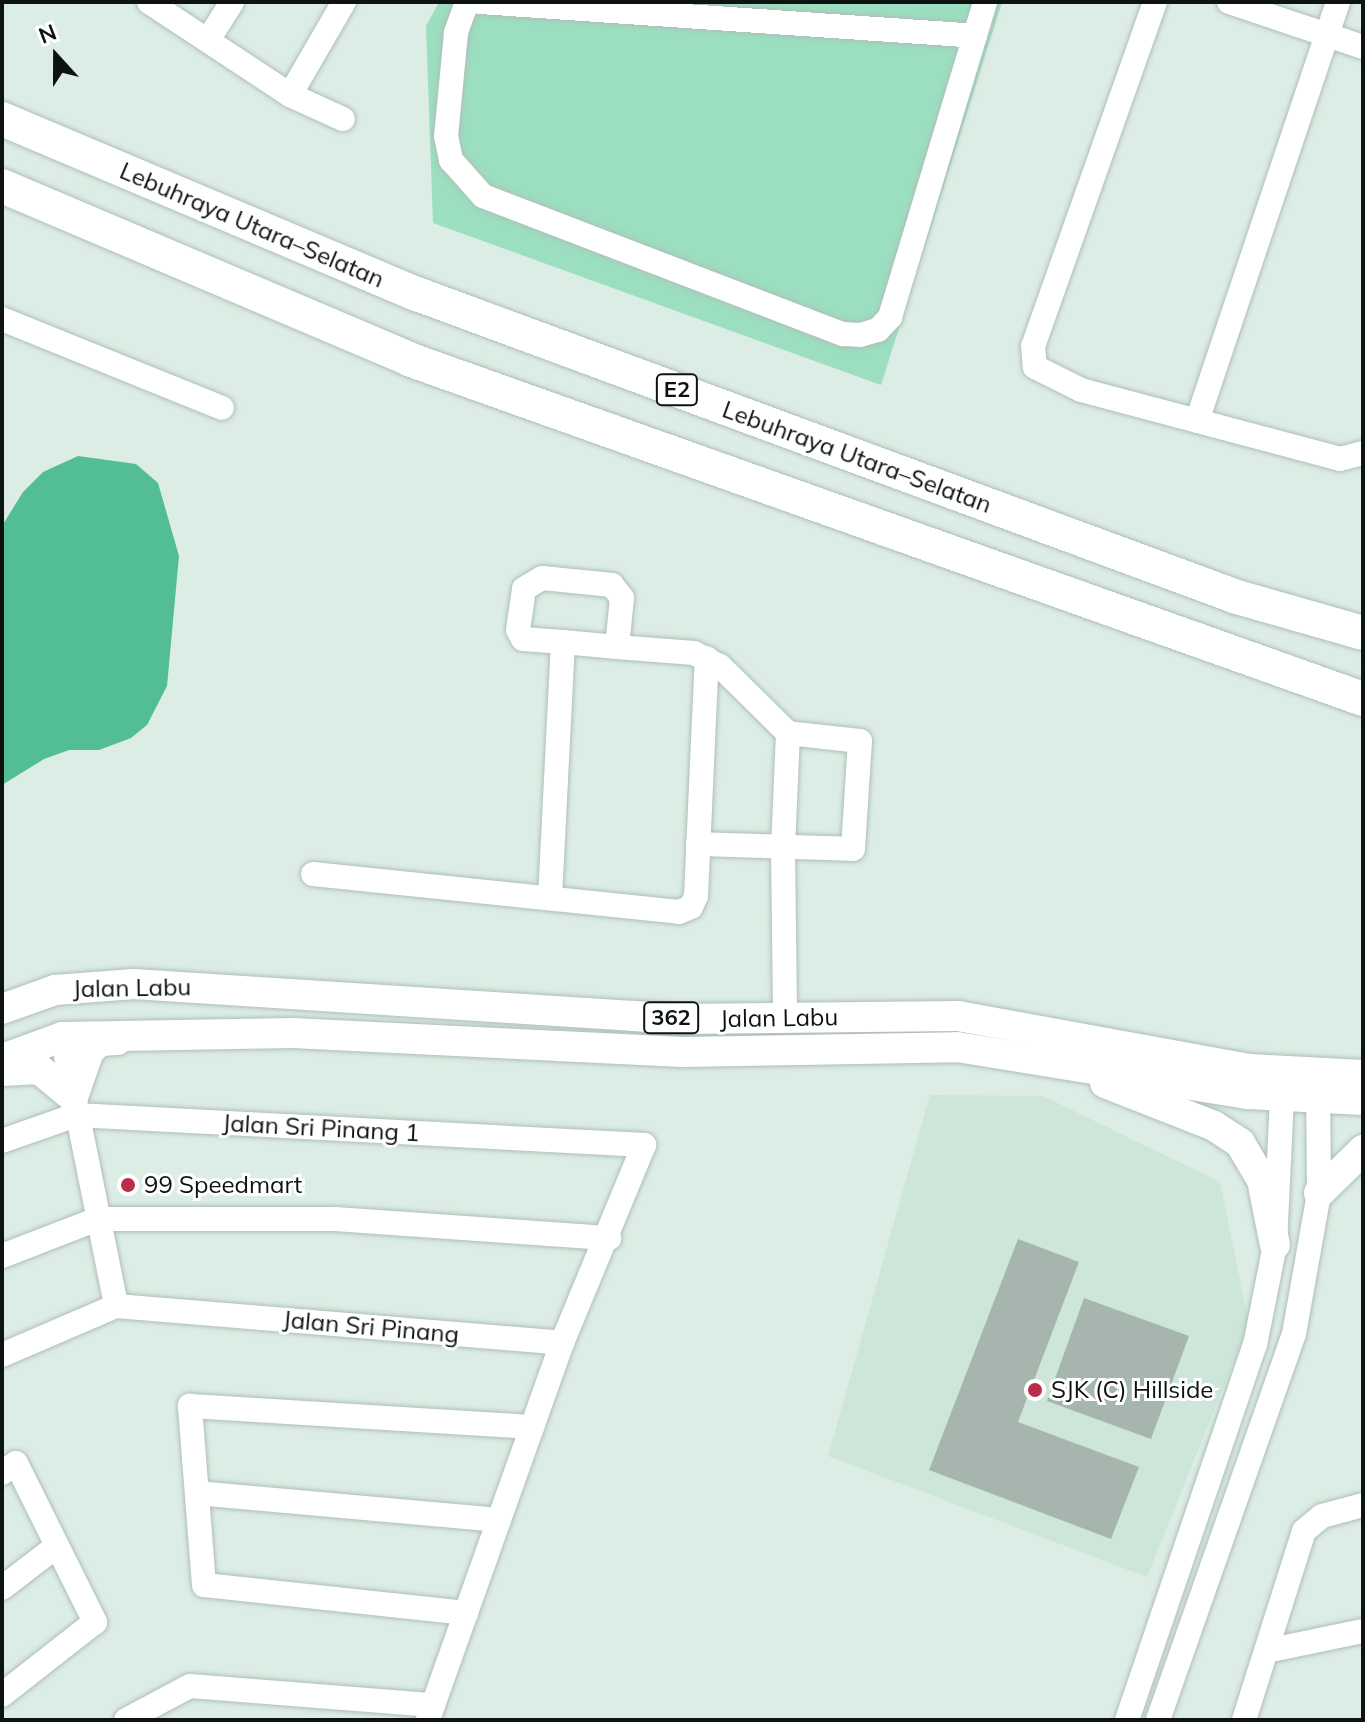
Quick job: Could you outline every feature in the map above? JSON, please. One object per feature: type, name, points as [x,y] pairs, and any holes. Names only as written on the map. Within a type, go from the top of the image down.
[{"type":"highway","name":"Lebuhraya Utara–Selatan","points":[[2,119],[417,294],[1237,597],[1363,633]]},
{"type":"highway","points":[[2,186],[411,360],[1363,699]]},
{"type":"main road","name":"Jalan Labu","points":[[2,1011],[55,990],[134,984],[681,1019],[958,1016],[1283,1086]]},
{"type":"main road","points":[[2,1011],[53,1018],[62,1037]]},
{"type":"main road","name":"Jalan Labu","points":[[2,1059],[62,1037],[145,1038],[293,1033],[683,1052],[957,1047],[1048,1061],[1319,1088],[1363,1100]]},
{"type":"main road","points":[[75,1106],[81,1064],[100,1041],[145,1038]]},
{"type":"main road","points":[[1048,1061],[1214,1126],[1240,1143],[1262,1180],[1275,1245]]},
{"type":"main road","points":[[2,1071],[39,1069],[75,1106]]},
{"type":"main road","name":"Jalan Labu","points":[[1319,1088],[1363,1075]]},
{"type":"main road","points":[[1319,1193],[1363,1150]]},
{"type":"street","points":[[149,2],[290,95],[343,119]]},
{"type":"street","points":[[208,40],[232,2]]},
{"type":"street","points":[[290,95],[344,2]]},
{"type":"street","points":[[467,2],[456,33],[446,136],[451,160],[483,196],[843,334],[878,330],[890,317],[985,2]]},
{"type":"street","points":[[480,2],[975,36]]},
{"type":"street","points":[[1155,2],[1033,346],[1035,367],[1081,390],[1340,459],[1363,453]]},
{"type":"street","points":[[1229,2],[1363,47]]},
{"type":"street","points":[[1197,421],[1338,2]]},
{"type":"street","points":[[2,319],[222,408]]},
{"type":"street","points":[[617,647],[619,591],[612,585],[535,579],[524,589],[518,635],[707,658],[788,733],[856,737],[862,747],[853,849],[698,844]]},
{"type":"street","points":[[550,898],[563,642]]},
{"type":"street","points":[[313,874],[679,912],[691,907],[696,896],[707,658]]},
{"type":"street","points":[[785,1017],[783,847],[788,733]]},
{"type":"street","points":[[62,1037],[116,1306]]},
{"type":"street","points":[[1127,1720],[1255,1345],[1275,1245],[1283,1086]]},
{"type":"street","points":[[1158,1720],[1294,1334],[1319,1193],[1319,1088]]},
{"type":"street","name":"Jalan Sri Pinang 1","points":[[2,1141],[75,1106],[644,1145],[609,1238]]},
{"type":"street","points":[[2,1256],[98,1219],[335,1219],[609,1238],[562,1343],[430,1713],[190,1686],[126,1720]]},
{"type":"street","name":"Jalan Sri Pinang","points":[[2,1355],[116,1306],[562,1343]]},
{"type":"street","points":[[466,1613],[204,1585],[190,1406],[532,1427]]},
{"type":"street","points":[[2,1473],[16,1463],[95,1622],[2,1695]]},
{"type":"street","points":[[197,1493],[499,1520]]},
{"type":"street","points":[[1244,1720],[1304,1531],[1322,1516],[1363,1505]]},
{"type":"street","points":[[2,1588],[57,1546]]},
{"type":"street","points":[[1180,1561],[1211,1570]]},
{"type":"street","points":[[1266,1651],[1363,1631]]},
{"type":"shaded area","points":[[439,2],[1002,2],[881,385],[433,223],[426,26]]},
{"type":"shaded area","points":[[78,456],[136,464],[158,483],[179,556],[167,686],[147,725],[131,738],[99,750],[69,750],[44,759],[2,785],[2,526],[23,492],[43,472]]},
{"type":"shaded area","name":"SJK (C) Hillside","points":[[930,1095],[1043,1096],[1220,1182],[1249,1324],[1147,1577],[828,1456]]},
{"type":"building","points":[[1018,1239],[1079,1262],[1018,1422],[1139,1467],[1111,1539],[929,1470]]},
{"type":"building","points":[[1084,1298],[1189,1336],[1151,1439],[1047,1401]]},
{"type":"place","name":"99 Speedmart","points":[[128,1185]]},
{"type":"place","name":"SJK (C) Hillside","points":[[1035,1390]]}]
